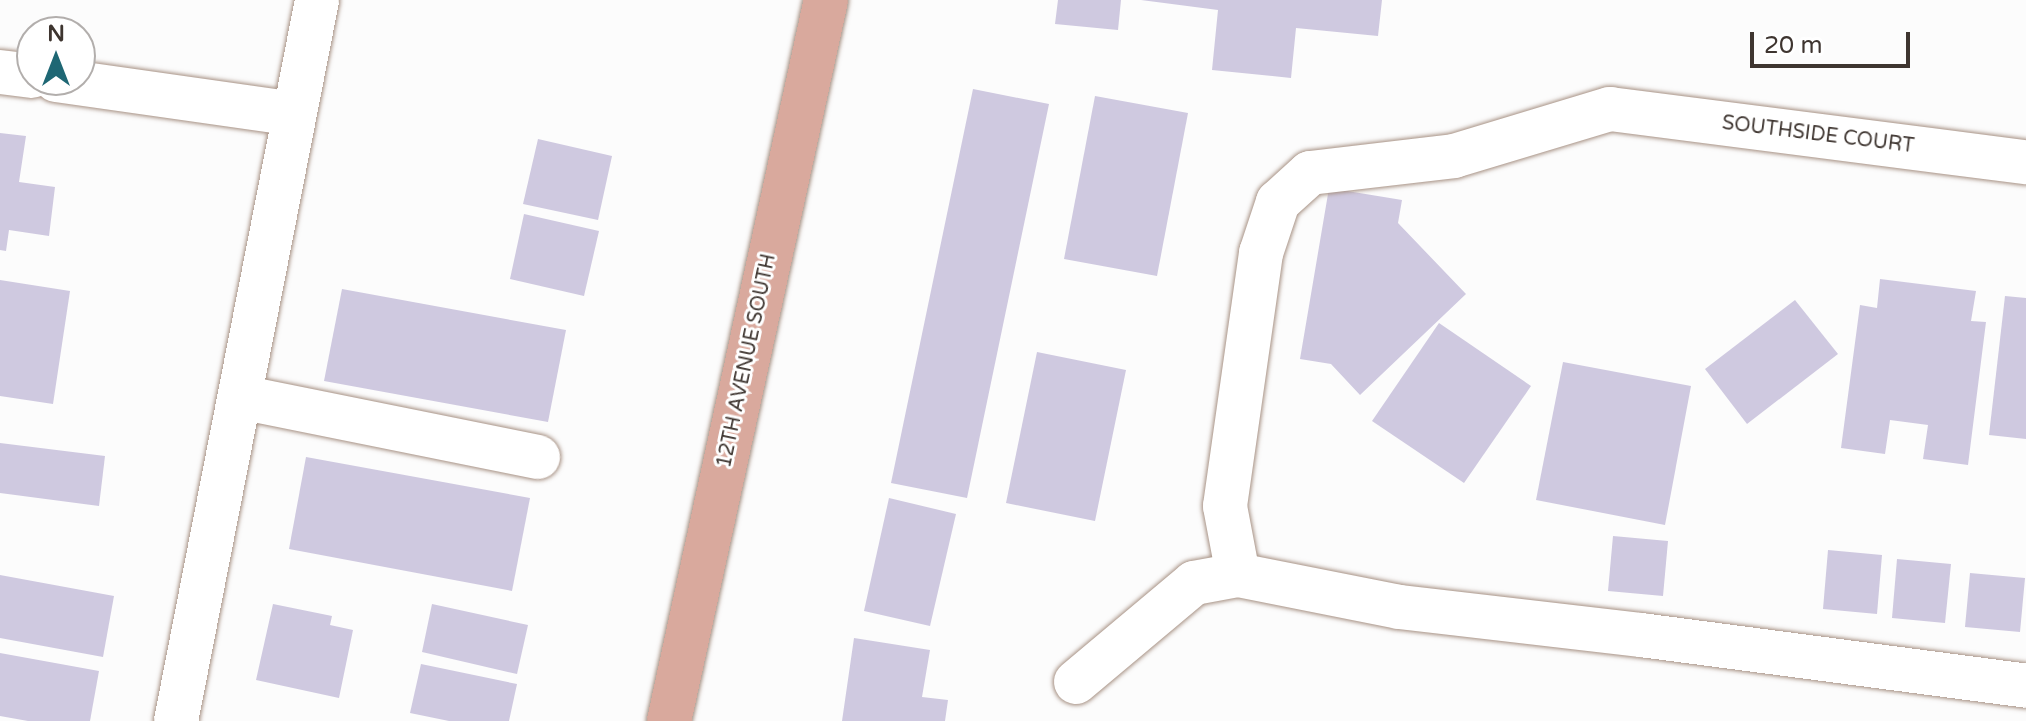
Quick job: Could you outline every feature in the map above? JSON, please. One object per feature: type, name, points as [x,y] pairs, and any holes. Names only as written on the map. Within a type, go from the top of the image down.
[{"type":"main road","name":"12TH AVENUE SOUTH","points":[[669,721],[826,0]]},
{"type":"street","points":[[176,721],[317,0]]},
{"type":"street","points":[[96,86],[294,114]]},
{"type":"street","name":"SOUTHSIDE COURT","points":[[1238,575],[1225,506],[1261,253],[1278,202],[1310,173],[1454,156],[1610,109],[2026,162]]},
{"type":"street","points":[[240,397],[538,457]]},
{"type":"street","points":[[1076,682],[1194,583],[1238,575],[1399,607],[1641,635],[2026,686]]},
{"type":"building","points":[[1058,0],[1121,0],[1118,30],[1055,24]]},
{"type":"building","points":[[1141,0],[1382,0],[1378,36],[1296,28],[1291,78],[1212,70],[1218,10]]},
{"type":"building","points":[[973,89],[1049,104],[967,498],[891,483]]},
{"type":"building","points":[[1095,96],[1188,113],[1157,276],[1064,259]]},
{"type":"building","points":[[0,133],[26,136],[19,182],[55,187],[49,236],[9,230],[6,251],[0,250]]},
{"type":"building","points":[[538,139],[612,156],[598,220],[523,204]]},
{"type":"building","points":[[1329,188],[1402,200],[1398,223],[1466,294],[1360,395],[1331,364],[1300,359]]},
{"type":"building","points":[[524,214],[599,231],[584,296],[510,279]]},
{"type":"building","points":[[1880,279],[1976,291],[1971,321],[1986,322],[1968,465],[1923,459],[1928,425],[1890,420],[1885,454],[1841,448],[1860,305],[1877,308]]},
{"type":"building","points":[[0,280],[70,291],[53,404],[0,396]]},
{"type":"building","points":[[342,289],[566,330],[548,422],[324,381]]},
{"type":"building","points":[[2005,296],[2026,298],[2026,439],[1989,435]]},
{"type":"building","points":[[1795,300],[1838,354],[1747,424],[1705,369]]},
{"type":"building","points":[[1439,323],[1531,386],[1464,483],[1372,421]]},
{"type":"building","points":[[1037,352],[1126,370],[1095,521],[1006,503]]},
{"type":"building","points":[[1563,362],[1691,386],[1665,525],[1536,500]]},
{"type":"building","points":[[0,443],[105,456],[99,506],[0,493]]},
{"type":"building","points":[[306,457],[530,498],[512,591],[289,549]]},
{"type":"building","points":[[889,498],[956,514],[930,626],[864,611]]},
{"type":"building","points":[[1613,536],[1668,541],[1663,596],[1608,591]]},
{"type":"building","points":[[1828,550],[1882,555],[1877,614],[1823,609]]},
{"type":"building","points":[[1897,559],[1951,564],[1945,623],[1892,618]]},
{"type":"building","points":[[1970,573],[2025,578],[2020,632],[1965,627]]},
{"type":"building","points":[[0,575],[114,596],[103,657],[0,638]]},
{"type":"building","points":[[273,604],[332,616],[330,625],[353,630],[339,698],[256,680]]},
{"type":"building","points":[[432,604],[528,625],[517,674],[422,652]]},
{"type":"building","points":[[854,638],[930,650],[922,697],[948,700],[945,721],[842,721]]},
{"type":"building","points":[[0,653],[99,671],[90,721],[28,721],[0,716]]},
{"type":"building","points":[[421,664],[517,684],[509,721],[449,721],[410,713]]}]
